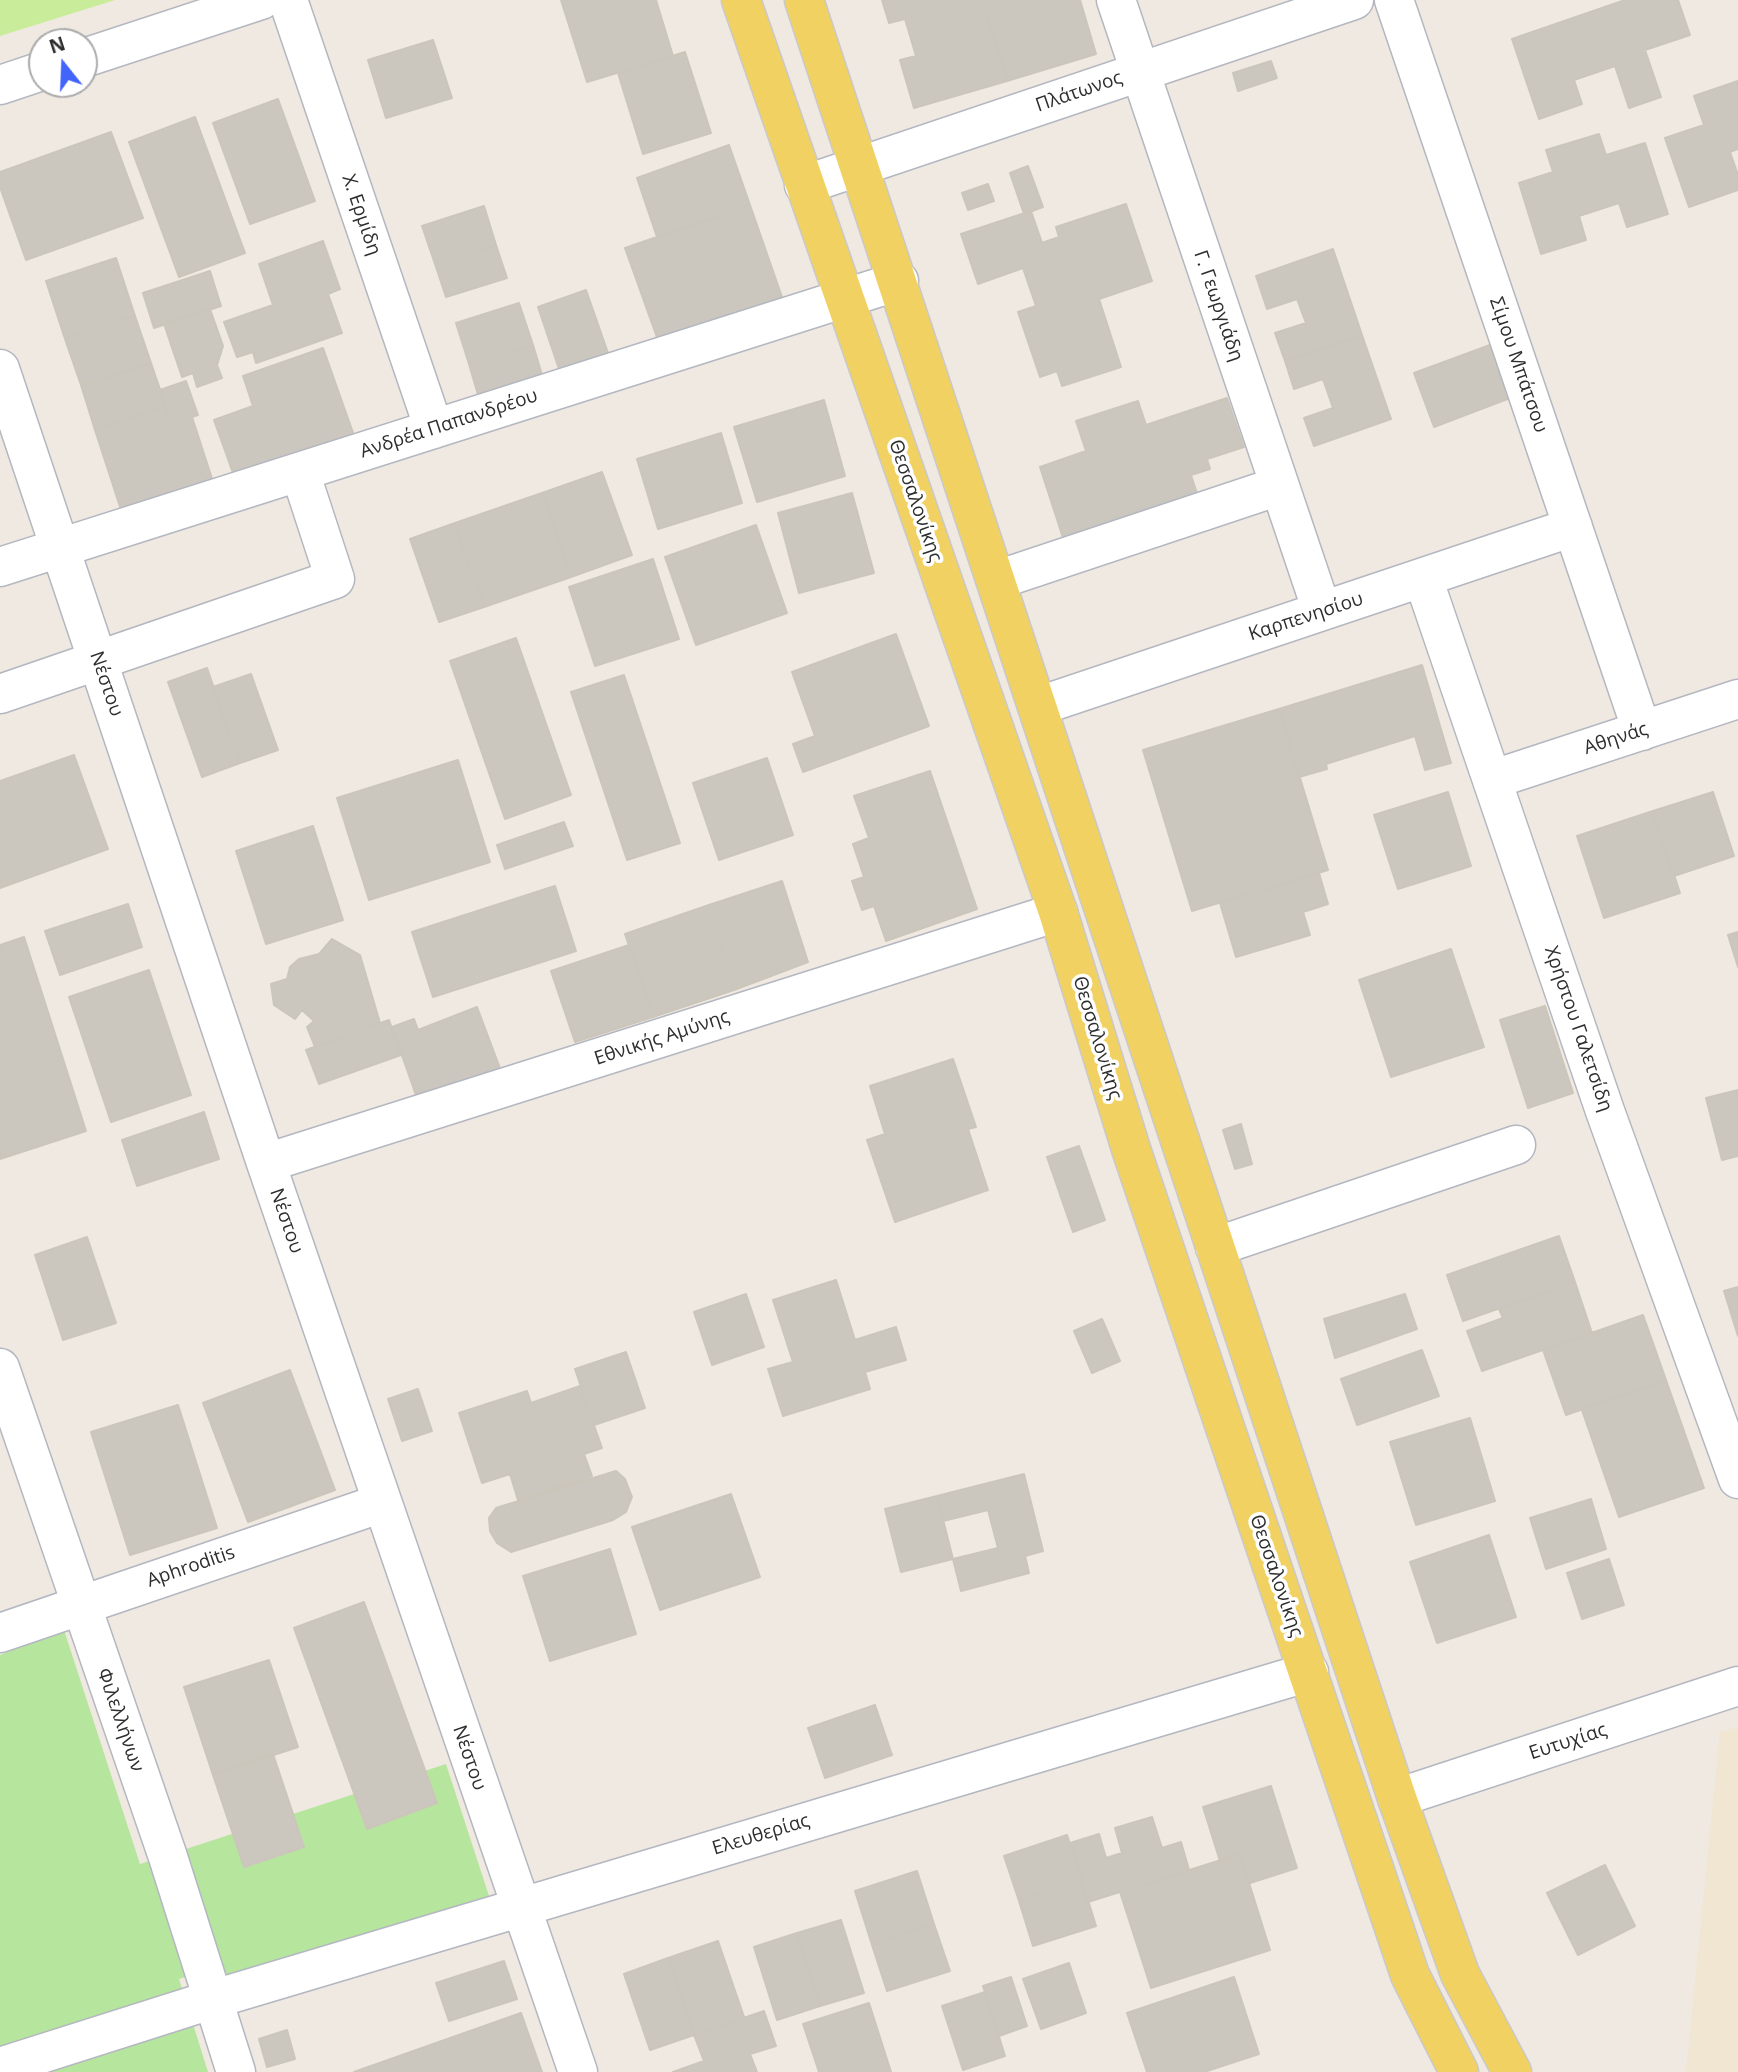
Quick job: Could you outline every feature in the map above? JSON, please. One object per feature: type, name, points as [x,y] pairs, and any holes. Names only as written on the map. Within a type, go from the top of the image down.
[{"type":"main road","name":"Θεσσαλονίκης","points":[[741,0],[1058,912],[1131,1149],[1410,1975],[1459,2072]]},
{"type":"main road","points":[[804,0],[899,281],[1397,1798],[1460,1973],[1512,2072]]},
{"type":"street","points":[[98,53],[261,0]]},
{"type":"street","name":"Χ. Ερμίδη","points":[[288,0],[434,429]]},
{"type":"street","name":"Γ. Γεωργιάδη","points":[[1116,0],[1322,611]]},
{"type":"street","name":"Πλάτωνος","points":[[804,185],[1354,0]]},
{"type":"street","name":"Σίμου Μπάτσου","points":[[1394,0],[1642,731]]},
{"type":"street","points":[[0,85],[28,76]]},
{"type":"street","name":"Ανδρέα Παπανδρέου","points":[[0,568],[899,281]]},
{"type":"street","name":"Νέστου","points":[[0,369],[266,1163],[578,2072]]},
{"type":"street","points":[[0,694],[335,579],[300,472]]},
{"type":"street","points":[[997,580],[1279,486]]},
{"type":"street","name":"Καρπενησίου","points":[[1039,706],[1573,527]]},
{"type":"street","name":"Χρήστου Γαλετσίδη","points":[[1423,578],[1494,779],[1605,1111],[1738,1479]]},
{"type":"street","name":"Αθηνάς","points":[[1494,779],[1738,699]]},
{"type":"street","name":"Εθνικής Αμύνης","points":[[266,1163],[1058,912]]},
{"type":"street","points":[[1215,1247],[1516,1145]]},
{"type":"street","name":"Φιλελλήνων","points":[[0,1368],[168,1857],[236,2072]]},
{"type":"street","name":"Aphroditis","points":[[0,1633],[382,1503]]},
{"type":"street","name":"Ελευθερίας","points":[[0,2067],[214,1999],[1309,1672]]},
{"type":"street","name":"Ευτυχίας","points":[[1397,1798],[1738,1686]]},
{"type":"shaded area","points":[[1738,1727],[1738,2072],[1686,2072],[1720,1732]]},
{"type":"green space","points":[[0,0],[115,0],[0,36]]},
{"type":"green space","points":[[64,1630],[140,1864],[446,1764],[489,1896],[221,1979],[217,1966],[179,1979],[208,2072],[0,2072],[0,1655]]},
{"type":"building","points":[[561,0],[656,0],[673,56],[587,82]]},
{"type":"building","points":[[882,0],[983,0],[1007,81],[914,108],[900,60],[916,56],[905,19],[889,23]]},
{"type":"building","points":[[983,0],[1080,0],[1096,54],[1007,81]]},
{"type":"building","points":[[1625,0],[1678,0],[1690,35],[1645,50],[1661,97],[1629,108],[1615,66],[1574,80],[1582,104],[1539,119],[1512,39]]},
{"type":"building","points":[[433,40],[452,98],[386,118],[368,60]]},
{"type":"building","points":[[685,52],[711,133],[643,154],[618,73]]},
{"type":"building","points":[[1271,61],[1277,78],[1238,91],[1233,73]]},
{"type":"building","points":[[1738,81],[1738,149],[1730,152],[1738,175],[1738,190],[1689,207],[1665,138],[1704,125],[1694,96]]},
{"type":"building","points":[[278,99],[315,201],[250,224],[213,123]]},
{"type":"building","points":[[195,117],[245,253],[179,277],[129,142]]},
{"type":"building","points":[[111,132],[143,218],[26,260],[0,187],[0,172]]},
{"type":"building","points":[[1599,134],[1606,155],[1645,143],[1668,214],[1627,227],[1619,203],[1579,216],[1586,240],[1541,254],[1519,183],[1553,172],[1546,150]]},
{"type":"building","points":[[729,145],[750,205],[657,237],[637,178]]},
{"type":"building","points":[[1028,166],[1043,207],[1024,214],[1010,173]]},
{"type":"building","points":[[988,184],[994,201],[968,210],[962,193]]},
{"type":"building","points":[[1126,204],[1152,281],[1099,299],[1121,367],[1062,386],[1057,371],[1040,377],[1018,312],[1036,306],[1023,268],[978,284],[961,234],[1031,211],[1042,243],[1059,237],[1056,227]]},
{"type":"building","points":[[750,205],[783,300],[659,343],[625,248]]},
{"type":"building","points":[[484,206],[496,245],[435,264],[422,226]]},
{"type":"building","points":[[323,241],[340,289],[328,294],[342,333],[256,363],[253,352],[237,357],[224,322],[273,305],[259,264]]},
{"type":"building","points":[[496,245],[507,278],[446,297],[435,264]]},
{"type":"building","points":[[1333,249],[1362,335],[1285,361],[1275,333],[1306,323],[1297,299],[1267,309],[1256,276]]},
{"type":"building","points":[[116,258],[135,316],[65,339],[46,281]]},
{"type":"building","points":[[210,271],[221,306],[154,328],[143,293]]},
{"type":"building","points":[[586,290],[608,353],[559,369],[538,307]]},
{"type":"building","points":[[519,303],[533,345],[469,364],[456,323]]},
{"type":"building","points":[[210,309],[223,346],[217,365],[222,378],[197,387],[193,373],[182,377],[164,324]]},
{"type":"building","points":[[135,316],[151,363],[81,385],[65,339]]},
{"type":"building","points":[[1362,335],[1391,419],[1314,446],[1304,418],[1333,408],[1323,379],[1294,389],[1285,361]]},
{"type":"building","points":[[533,345],[545,385],[481,405],[469,364]]},
{"type":"building","points":[[1490,345],[1510,398],[1434,427],[1414,373]]},
{"type":"building","points":[[323,348],[357,444],[238,487],[214,420],[253,406],[243,376]]},
{"type":"building","points":[[151,363],[166,407],[95,430],[81,385]]},
{"type":"building","points":[[186,381],[198,415],[171,424],[160,390]]},
{"type":"building","points":[[1227,398],[1244,447],[1207,459],[1210,469],[1191,475],[1199,500],[1065,544],[1040,467],[1086,451],[1076,421],[1138,401],[1146,425]]},
{"type":"building","points":[[824,400],[845,476],[757,502],[734,427]]},
{"type":"building","points":[[166,407],[171,424],[192,417],[215,488],[124,519],[95,430]]},
{"type":"building","points":[[721,433],[742,503],[658,529],[637,459]]},
{"type":"building","points":[[602,472],[632,555],[571,577],[542,493]]},
{"type":"building","points":[[542,493],[571,577],[484,607],[455,523]]},
{"type":"building","points":[[852,493],[874,573],[799,593],[778,513]]},
{"type":"building","points":[[455,523],[484,607],[439,622],[410,539]]},
{"type":"building","points":[[756,525],[787,613],[696,645],[665,557]]},
{"type":"building","points":[[653,559],[679,639],[595,666],[569,587]]},
{"type":"building","points":[[896,634],[929,726],[803,772],[793,744],[815,736],[792,672]]},
{"type":"building","points":[[516,638],[571,795],[505,819],[450,661]]},
{"type":"building","points":[[1422,665],[1451,763],[1425,770],[1415,736],[1326,764],[1327,769],[1299,777],[1279,709]]},
{"type":"building","points":[[207,668],[240,763],[202,777],[168,682]]},
{"type":"building","points":[[251,674],[278,750],[240,763],[213,687]]},
{"type":"building","points":[[624,675],[680,843],[627,860],[571,692]]},
{"type":"building","points":[[1279,709],[1328,870],[1192,911],[1143,750]]},
{"type":"building","points":[[74,755],[108,849],[0,888],[0,781]]},
{"type":"building","points":[[767,758],[793,835],[719,860],[693,783]]},
{"type":"building","points":[[458,760],[490,862],[369,900],[337,798]]},
{"type":"building","points":[[930,771],[977,909],[886,941],[874,906],[862,910],[852,881],[864,877],[853,844],[869,838],[854,796]]},
{"type":"building","points":[[1448,792],[1471,866],[1398,889],[1374,815]]},
{"type":"building","points":[[1713,792],[1734,856],[1674,876],[1653,811]]},
{"type":"building","points":[[1653,811],[1680,893],[1604,918],[1577,836]]},
{"type":"building","points":[[564,822],[573,846],[505,869],[497,845]]},
{"type":"building","points":[[313,826],[343,920],[266,944],[236,851]]},
{"type":"building","points":[[1319,873],[1328,904],[1303,912],[1310,935],[1236,957],[1220,903]]},
{"type":"building","points":[[782,881],[808,962],[734,990],[706,906]]},
{"type":"building","points":[[555,886],[576,951],[433,997],[412,932]]},
{"type":"building","points":[[128,904],[142,947],[60,975],[45,931]]},
{"type":"building","points":[[706,906],[734,990],[653,1017],[625,934]]},
{"type":"building","points":[[1738,932],[1738,967],[1728,935]]},
{"type":"building","points":[[24,937],[86,1131],[0,1159],[0,945]]},
{"type":"building","points":[[332,939],[360,955],[380,1023],[315,1047],[307,1027],[314,1021],[302,1010],[295,1019],[274,1005],[271,984],[287,979],[290,967],[299,959],[319,954]]},
{"type":"building","points":[[629,945],[653,1017],[575,1042],[551,971]]},
{"type":"building","points":[[1451,949],[1484,1047],[1391,1077],[1359,980]]},
{"type":"building","points":[[149,970],[191,1095],[111,1122],[69,997]]},
{"type":"building","points":[[1545,1006],[1573,1093],[1528,1108],[1500,1020]]},
{"type":"building","points":[[477,1007],[501,1071],[418,1101],[392,1027],[414,1019],[418,1030]]},
{"type":"building","points":[[389,1020],[401,1055],[319,1084],[306,1050]]},
{"type":"building","points":[[953,1059],[976,1127],[968,1129],[988,1190],[895,1222],[867,1140],[885,1134],[870,1086]]},
{"type":"building","points":[[1738,1090],[1738,1156],[1722,1160],[1706,1098]]},
{"type":"building","points":[[204,1112],[219,1159],[137,1186],[122,1140]]},
{"type":"building","points":[[1241,1124],[1252,1164],[1235,1169],[1223,1130]]},
{"type":"building","points":[[1079,1146],[1105,1220],[1073,1232],[1047,1157]]},
{"type":"building","points":[[1559,1236],[1575,1282],[1463,1321],[1447,1275]]},
{"type":"building","points":[[87,1237],[116,1323],[63,1340],[35,1255]]},
{"type":"building","points":[[836,1280],[855,1340],[896,1327],[906,1360],[865,1372],[870,1389],[783,1416],[768,1369],[793,1362],[773,1300]]},
{"type":"building","points":[[1575,1282],[1592,1333],[1482,1371],[1467,1331],[1503,1318],[1499,1309]]},
{"type":"building","points":[[1738,1287],[1738,1336],[1724,1291]]},
{"type":"building","points":[[746,1294],[764,1347],[712,1365],[694,1312]]},
{"type":"building","points":[[1405,1294],[1417,1329],[1335,1358],[1324,1319]]},
{"type":"building","points":[[1643,1315],[1666,1380],[1566,1415],[1543,1350]]},
{"type":"building","points":[[1102,1319],[1120,1361],[1092,1373],[1074,1331]]},
{"type":"building","points":[[1422,1350],[1439,1396],[1357,1425],[1341,1379]]},
{"type":"building","points":[[626,1352],[645,1408],[594,1425],[575,1369]]},
{"type":"building","points":[[290,1370],[335,1490],[248,1522],[203,1403]]},
{"type":"building","points":[[1666,1380],[1704,1488],[1619,1517],[1582,1410]]},
{"type":"building","points":[[580,1386],[602,1448],[584,1454],[592,1476],[518,1500],[510,1474],[482,1483],[459,1413],[527,1391],[531,1403]]},
{"type":"building","points":[[418,1389],[432,1431],[402,1441],[388,1399]]},
{"type":"building","points":[[178,1405],[217,1528],[130,1555],[91,1432]]},
{"type":"building","points":[[1470,1418],[1495,1501],[1416,1525],[1390,1442]]},
{"type":"building","points":[[616,1471],[625,1479],[632,1497],[626,1512],[613,1520],[511,1552],[497,1543],[490,1531],[489,1518],[496,1508]]},
{"type":"building","points":[[1024,1474],[1043,1551],[1025,1556],[1029,1573],[961,1591],[953,1559],[998,1548],[988,1510],[943,1521],[937,1496]]},
{"type":"building","points":[[731,1494],[760,1577],[660,1610],[632,1527]]},
{"type":"building","points":[[937,1496],[953,1559],[901,1572],[885,1509]]},
{"type":"building","points":[[1591,1499],[1606,1549],[1546,1569],[1530,1518]]},
{"type":"building","points":[[1489,1535],[1516,1617],[1437,1643],[1410,1562]]},
{"type":"building","points":[[610,1549],[636,1634],[550,1661],[523,1576]]},
{"type":"building","points":[[1609,1559],[1624,1605],[1582,1619],[1567,1573]]},
{"type":"building","points":[[364,1602],[437,1803],[367,1829],[294,1628]]},
{"type":"building","points":[[269,1660],[298,1747],[213,1775],[184,1687]]},
{"type":"building","points":[[875,1705],[892,1755],[825,1778],[808,1728]]},
{"type":"building","points":[[273,1754],[304,1847],[244,1867],[213,1775]]},
{"type":"building","points":[[1271,1786],[1297,1868],[1250,1883],[1240,1854],[1220,1861],[1203,1807]]},
{"type":"building","points":[[1152,1817],[1162,1848],[1181,1842],[1189,1870],[1088,1902],[1070,1843],[1099,1834],[1106,1858],[1122,1853],[1115,1828]]},
{"type":"building","points":[[1067,1835],[1082,1881],[1019,1901],[1004,1856]]},
{"type":"building","points":[[1240,1854],[1270,1950],[1151,1988],[1120,1892]]},
{"type":"building","points":[[1605,1865],[1635,1926],[1578,1955],[1547,1893]]},
{"type":"building","points":[[917,1871],[934,1924],[872,1945],[855,1891]]},
{"type":"building","points":[[1082,1881],[1096,1926],[1033,1946],[1019,1901]]},
{"type":"building","points":[[841,1920],[864,1993],[820,2006],[797,1933]]},
{"type":"building","points":[[934,1924],[950,1971],[887,1991],[872,1945]]},
{"type":"building","points":[[797,1933],[820,2006],[777,2020],[754,1947]]},
{"type":"building","points":[[718,1941],[744,2017],[694,2035],[668,1958]]},
{"type":"building","points":[[668,1958],[694,2035],[650,2050],[624,1974]]},
{"type":"building","points":[[504,1961],[517,1999],[449,2021],[436,1983]]},
{"type":"building","points":[[1069,1963],[1086,2013],[1041,2029],[1023,1979]]},
{"type":"building","points":[[1011,1977],[1027,2026],[999,2036],[983,1986]]},
{"type":"building","points":[[1234,1977],[1259,2054],[1204,2072],[1147,2072],[1127,2013]]},
{"type":"building","points":[[985,1992],[1005,2056],[963,2070],[942,2006]]},
{"type":"building","points":[[869,2003],[891,2072],[819,2072],[803,2024]]},
{"type":"building","points":[[764,2011],[776,2046],[750,2054],[757,2072],[673,2072],[704,2061],[694,2035]]},
{"type":"building","points":[[521,2013],[542,2072],[354,2072]]},
{"type":"building","points":[[287,2030],[295,2059],[267,2067],[259,2039]]}]
